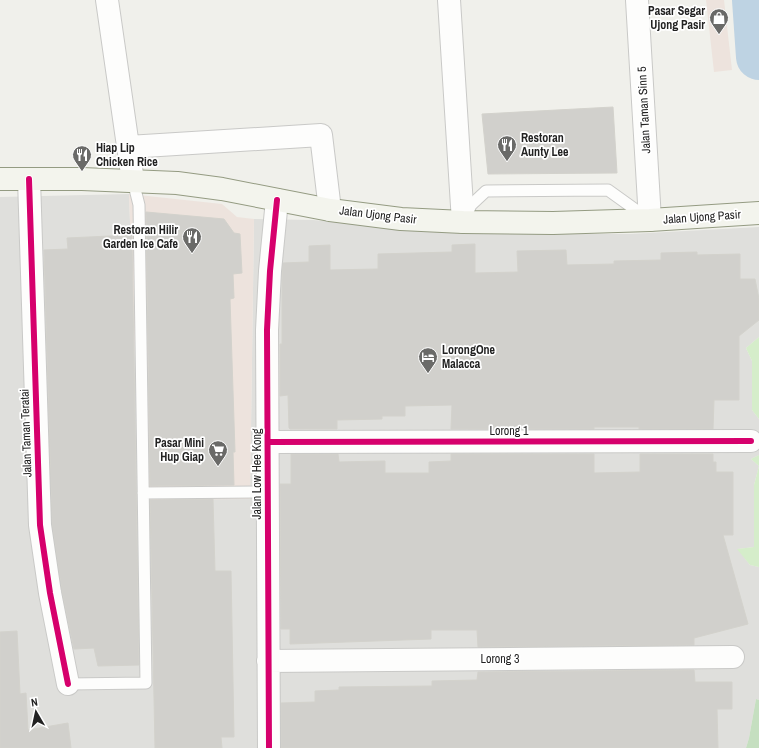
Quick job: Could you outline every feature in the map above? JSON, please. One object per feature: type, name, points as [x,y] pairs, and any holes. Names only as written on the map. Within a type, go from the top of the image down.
[{"type":"main road","name":"Jalan Ujong Pasir","points":[[0,179],[82,179],[177,183],[222,189],[330,210],[401,219],[463,222],[553,223],[650,220],[751,214]]},
{"type":"street","points":[[107,0],[133,181]]},
{"type":"street","points":[[449,0],[463,222]]},
{"type":"street","name":"Jalan Taman Sinn 5","points":[[637,0],[650,220]]},
{"type":"street","points":[[128,147],[321,134],[330,210]]},
{"type":"street","name":"Jalan Taman Teratai","points":[[29,179],[40,525],[50,593],[68,684]]},
{"type":"street","name":"Jalan Low Hee Kong","points":[[269,748],[267,330],[270,270],[278,200]]},
{"type":"street","name":"Lorong 1","points":[[268,442],[751,441]]},
{"type":"street","name":"Lorong 3","points":[[268,661],[733,657]]},
{"type":"lane","points":[[68,684],[146,684],[139,205],[133,181]]},
{"type":"lane","points":[[463,222],[471,205],[486,191],[608,190],[650,220]]},
{"type":"lane","points":[[143,493],[268,492]]},
{"type":"shaded area","name":"Pasar Segar Ujong Pasir","points":[[706,0],[724,0],[732,70],[714,72]]},
{"type":"shaded area","points":[[129,194],[140,499],[250,499],[254,219],[313,220],[373,226],[509,234],[630,234],[759,227],[759,337],[746,348],[752,361],[752,410],[759,419],[759,455],[751,459],[759,466],[754,485],[754,547],[738,549],[750,565],[759,567],[759,700],[756,699],[746,748],[0,748],[0,197]]},
{"type":"shaded area","points":[[129,194],[222,204],[237,217],[254,219],[250,499],[140,500]]},
{"type":"green space","points":[[759,337],[759,419],[752,410],[752,361],[746,348]]},
{"type":"green space","points":[[759,455],[759,466],[751,459]]},
{"type":"green space","points":[[759,466],[759,567],[750,565],[737,549],[754,547],[754,485]]},
{"type":"green space","points":[[756,699],[759,700],[759,748],[746,748],[749,738]]},
{"type":"building","points":[[613,107],[617,173],[488,174],[482,114]]},
{"type":"building","points":[[146,212],[224,219],[234,233],[240,234],[242,273],[233,274],[234,298],[230,299],[235,452],[233,452],[234,485],[150,486]]},
{"type":"building","points":[[132,235],[139,665],[98,666],[94,648],[74,649],[62,591],[52,524],[44,250],[68,249],[67,238]]},
{"type":"building","points":[[475,244],[475,273],[518,272],[517,251],[566,250],[567,265],[614,264],[614,261],[661,260],[661,253],[697,252],[697,255],[740,254],[740,279],[755,279],[759,299],[759,320],[739,336],[739,400],[714,400],[713,429],[639,429],[639,427],[594,427],[594,429],[451,429],[452,405],[405,406],[405,416],[382,416],[382,419],[337,420],[337,429],[289,428],[288,395],[280,396],[283,263],[309,262],[309,246],[330,245],[330,270],[378,269],[378,254],[452,252],[452,245]]},
{"type":"building","points":[[291,454],[338,454],[339,462],[385,461],[385,473],[429,473],[429,462],[451,461],[451,454],[594,454],[594,473],[640,472],[640,454],[713,454],[713,462],[716,462],[716,472],[733,472],[733,535],[723,535],[748,624],[694,638],[694,645],[478,647],[477,630],[431,630],[431,639],[290,644],[290,629],[281,629],[280,484],[291,484]]},
{"type":"building","points":[[213,499],[215,571],[231,571],[234,737],[221,737],[222,748],[155,748],[150,500]]},
{"type":"building","points":[[17,631],[20,694],[26,693],[28,730],[68,723],[71,748],[0,748],[0,632]]},
{"type":"building","points":[[694,670],[695,682],[732,682],[732,709],[717,709],[718,748],[281,748],[281,703],[315,702],[315,691],[339,690],[339,687],[432,686],[432,681],[477,680],[478,672]]},
{"type":"waterway","points":[[755,0],[759,57]]},
{"type":"cycle path","points":[[29,179],[40,525],[50,593],[68,684]]},
{"type":"cycle path","points":[[269,748],[267,330],[270,271],[277,200]]},
{"type":"cycle path","points":[[268,442],[751,441]]},
{"type":"place","name":"Pasar Segar Ujong Pasir","points":[[719,35]]},
{"type":"place","name":"Restoran Aunty Lee","points":[[507,162]]},
{"type":"place","name":"Hiap Lip Chicken Rice","points":[[82,172]]},
{"type":"place","name":"Restoran Hilir Garden Ice Cafe","points":[[192,254]]},
{"type":"place","name":"LorongOne Malacca","points":[[428,374]]},
{"type":"place","name":"Pasar Mini Hup Giap","points":[[218,467]]}]
